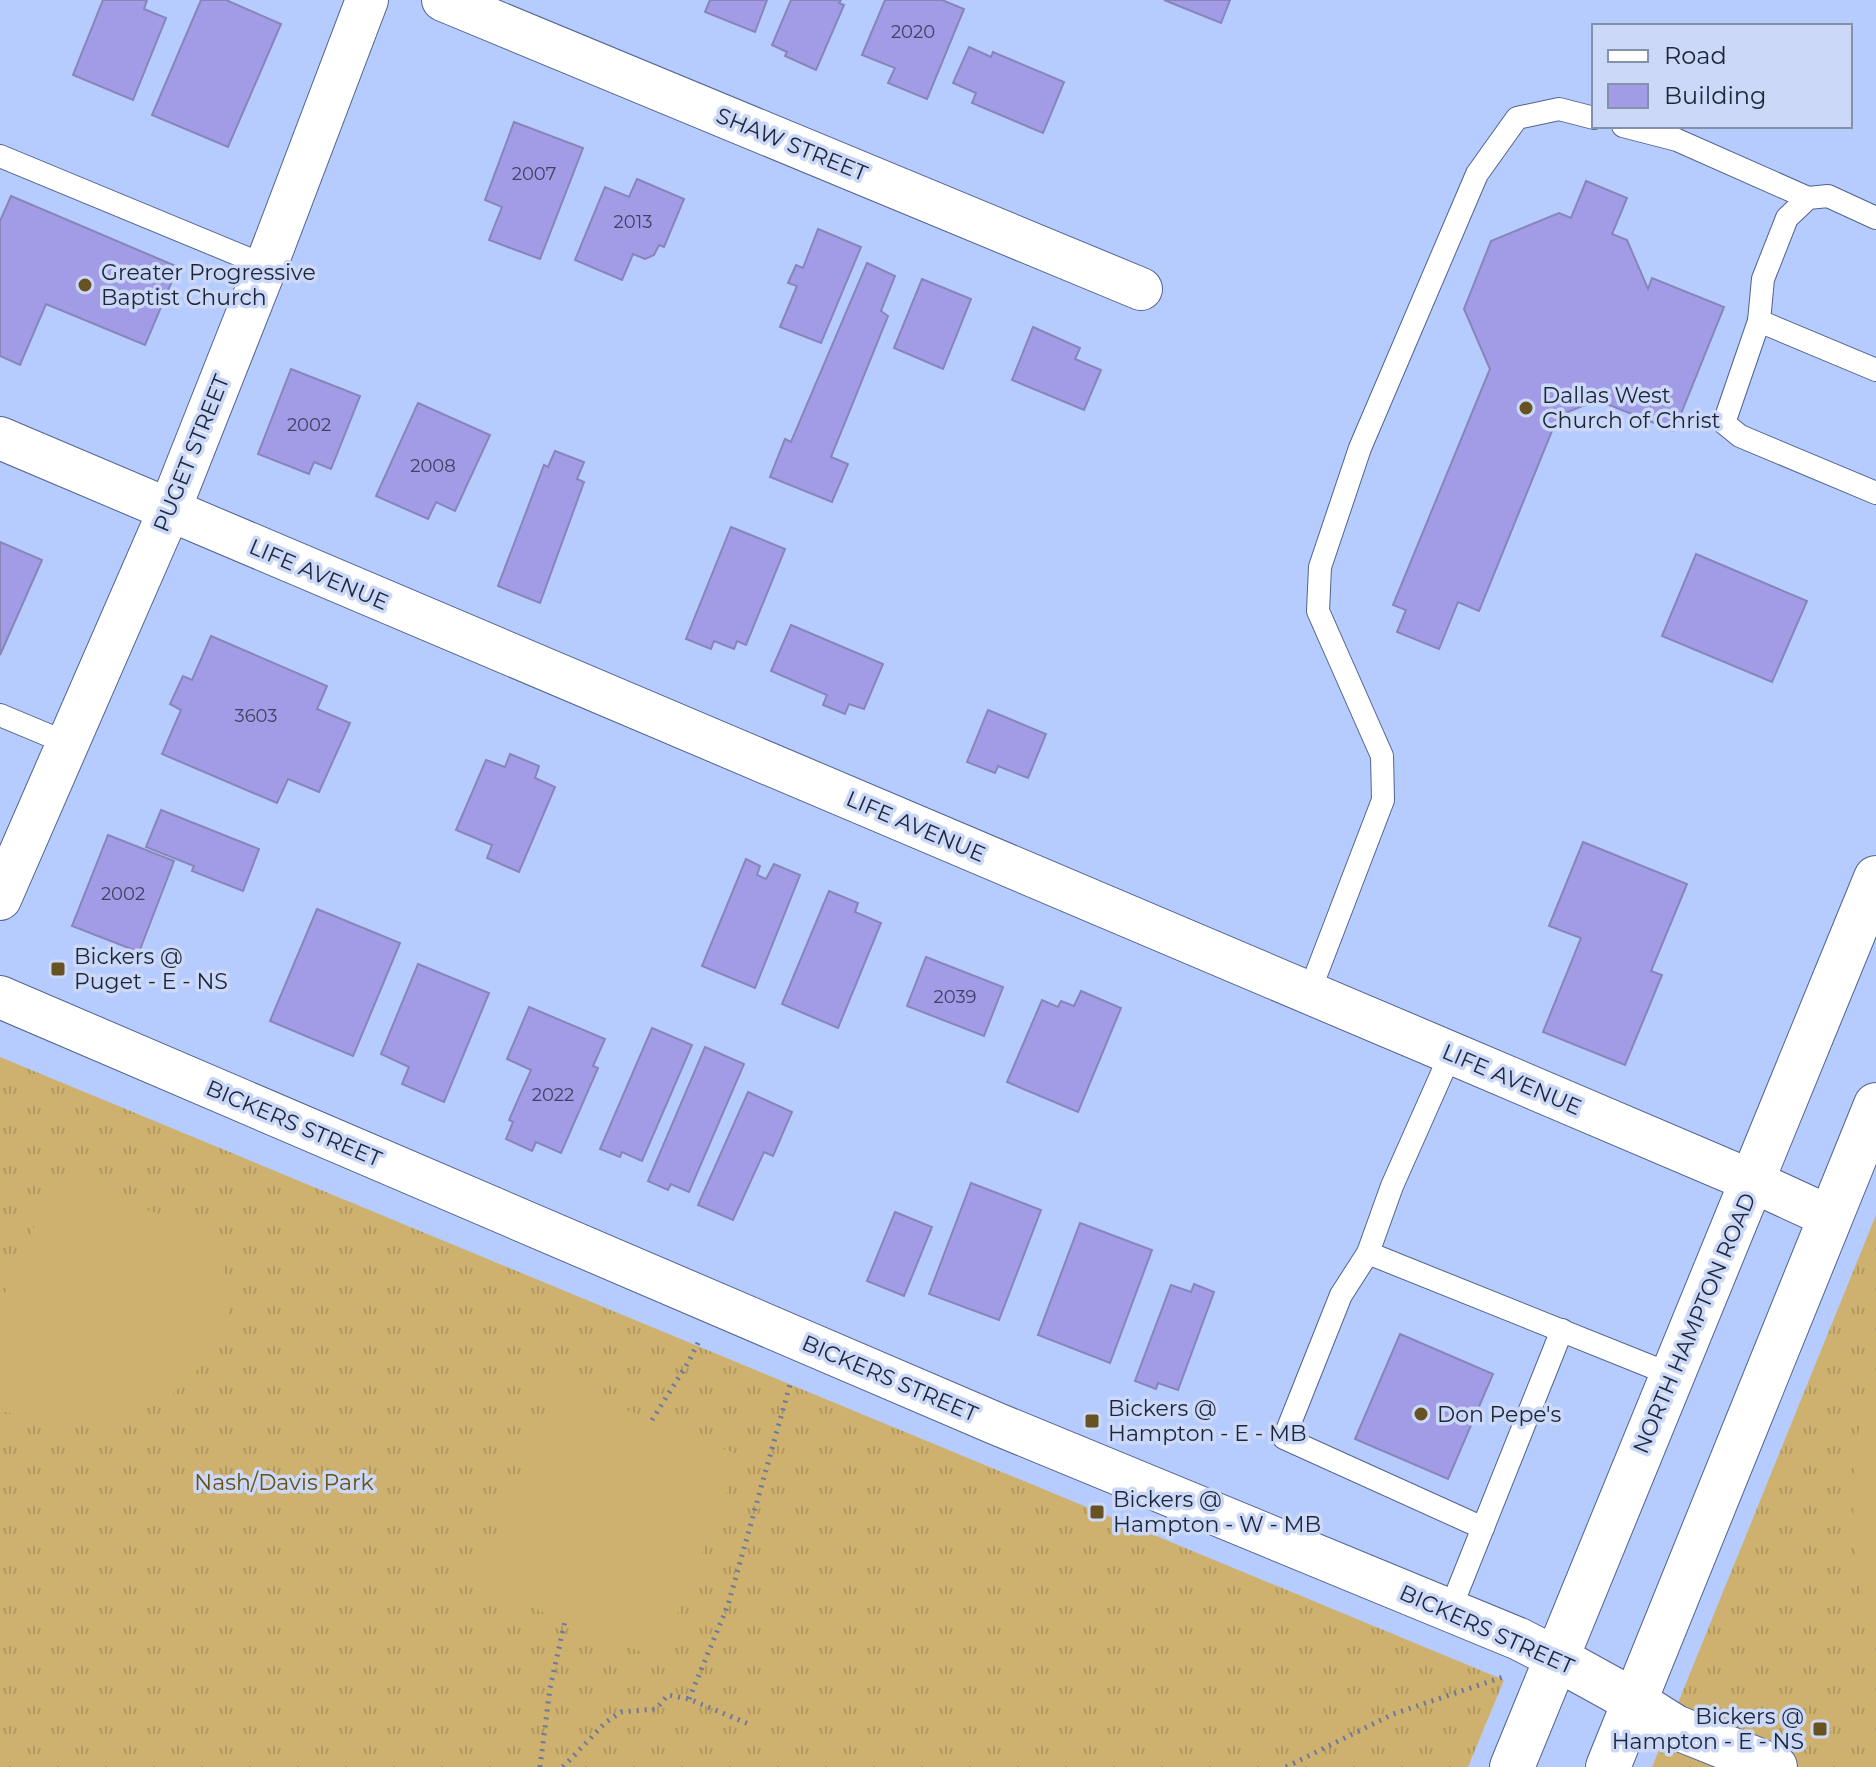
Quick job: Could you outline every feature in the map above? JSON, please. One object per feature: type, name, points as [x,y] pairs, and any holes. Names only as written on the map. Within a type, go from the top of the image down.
[{"type":"main road","name":"NORTH HAMPTON ROAD","points":[[1512,1767],[1876,878]]},
{"type":"main road","points":[[1608,1767],[1876,1105]]},
{"type":"main road","name":"BICKERS STREET","points":[[1556,1658],[1675,1727],[1775,1767]]},
{"type":"street","name":"PUGET STREET","points":[[0,899],[169,511],[367,0]]},
{"type":"street","name":"SHAW STREET","points":[[443,0],[1141,289]]},
{"type":"street","name":"LIFE AVENUE","points":[[0,438],[1451,1053],[1830,1217]]},
{"type":"street","name":"BICKERS STREET","points":[[0,997],[997,1424],[1450,1610],[1556,1658]]},
{"type":"lane","points":[[1309,993],[1383,800],[1382,756],[1318,611],[1320,567],[1360,448],[1477,174],[1517,118],[1559,109],[1592,117]]},
{"type":"lane","points":[[1631,128],[1677,140],[1808,198],[1828,196],[1876,218]]},
{"type":"lane","points":[[0,156],[266,266]]},
{"type":"lane","points":[[1808,198],[1787,218],[1763,279],[1759,321],[1724,423],[1740,436],[1876,493]]},
{"type":"lane","points":[[1759,321],[1876,370]]},
{"type":"lane","points":[[0,715],[67,743]]},
{"type":"lane","points":[[1451,1053],[1392,1186],[1368,1253],[1341,1295],[1284,1438],[1483,1528]]},
{"type":"lane","points":[[1368,1253],[1672,1375]]},
{"type":"lane","points":[[1450,1610],[1562,1330]]},
{"type":"path","points":[[652,1420],[699,1340]]},
{"type":"path","points":[[689,1699],[728,1605],[791,1381]]},
{"type":"path","points":[[540,1767],[550,1688],[565,1621]]},
{"type":"path","points":[[1286,1767],[1393,1714],[1506,1676]]},
{"type":"path","points":[[563,1767],[605,1723],[621,1712],[656,1709],[668,1695],[689,1699],[751,1725]]},
{"type":"green space","name":"Nash/Davis Park","points":[[0,1057],[1504,1680],[1468,1767],[0,1767]]},
{"type":"green space","points":[[57,1175],[198,1229],[227,1276],[227,1314],[208,1359],[174,1393],[125,1417],[66,1424],[0,1411],[0,1304]]},
{"type":"green space","points":[[1876,1215],[1876,1767],[1652,1767]]},
{"type":"green space","points":[[1876,1372],[1876,1646],[1859,1580],[1853,1502],[1856,1446],[1867,1395]]},
{"type":"green space","points":[[558,1382],[741,1456],[659,1659],[476,1585]]},
{"type":"building","points":[[103,0],[147,0],[144,9],[166,18],[133,100],[73,75]]},
{"type":"building","points":[[201,0],[226,0],[281,24],[228,147],[152,115]]},
{"type":"building","points":[[710,0],[767,0],[755,32],[705,12]]},
{"type":"building","points":[[791,0],[841,0],[839,3],[844,5],[816,70],[785,56],[787,52],[772,45]]},
{"type":"building","points":[[885,0],[942,0],[964,9],[927,99],[888,83],[895,68],[862,55]]},
{"type":"building","points":[[1164,0],[1230,0],[1221,23]]},
{"type":"building","points":[[969,47],[991,57],[993,52],[1064,82],[1043,133],[972,103],[976,93],[953,83]]},
{"type":"building","points":[[514,122],[583,148],[540,259],[489,240],[502,207],[485,200]]},
{"type":"building","points":[[637,179],[684,199],[664,247],[659,245],[654,255],[645,259],[633,254],[622,280],[575,260],[605,187],[629,197]]},
{"type":"building","name":"Dallas West Church of Christ","points":[[1586,181],[1627,198],[1612,234],[1627,240],[1648,289],[1652,278],[1724,307],[1674,431],[1597,400],[1558,416],[1479,611],[1458,602],[1439,649],[1397,632],[1406,610],[1393,605],[1490,369],[1464,309],[1491,241],[1559,213],[1571,218]]},
{"type":"building","name":"Greater Progressive Baptist Church","points":[[11,196],[178,267],[145,345],[46,304],[20,365],[0,356],[0,221]]},
{"type":"building","points":[[818,229],[861,247],[821,343],[780,327],[797,286],[788,283],[796,265],[803,268]]},
{"type":"building","points":[[867,263],[895,276],[881,311],[888,316],[831,457],[848,464],[832,502],[770,477],[785,439],[791,442]]},
{"type":"building","points":[[922,279],[971,299],[943,369],[894,348]]},
{"type":"building","points":[[1033,327],[1080,348],[1075,359],[1101,370],[1084,410],[1012,380]]},
{"type":"building","points":[[291,369],[360,396],[331,469],[314,462],[309,474],[258,454]]},
{"type":"building","points":[[418,403],[490,435],[455,511],[436,502],[428,519],[376,496]]},
{"type":"building","points":[[555,451],[584,462],[577,479],[584,482],[540,603],[498,586],[544,465],[548,467]]},
{"type":"building","points":[[731,527],[785,549],[746,645],[737,641],[734,649],[714,641],[711,649],[686,639]]},
{"type":"building","points":[[0,542],[42,560],[0,655]]},
{"type":"building","points":[[1696,554],[1807,601],[1772,682],[1662,636]]},
{"type":"building","points":[[791,625],[883,664],[864,709],[849,704],[845,714],[823,705],[827,695],[771,671]]},
{"type":"building","points":[[211,636],[327,686],[317,709],[350,723],[319,792],[288,779],[277,803],[162,754],[181,710],[170,704],[183,676],[192,680]]},
{"type":"building","points":[[988,710],[1046,734],[1028,778],[998,766],[995,773],[967,762]]},
{"type":"building","points":[[510,754],[539,766],[535,778],[555,787],[519,872],[487,858],[492,845],[456,830],[486,760],[505,767]]},
{"type":"building","points":[[161,810],[259,849],[243,891],[192,871],[194,866],[146,847]]},
{"type":"building","points":[[108,835],[174,861],[139,952],[72,926]]},
{"type":"building","points":[[1583,842],[1687,884],[1651,971],[1662,975],[1625,1065],[1543,1032],[1581,938],[1549,926]]},
{"type":"building","points":[[746,859],[760,866],[757,875],[766,879],[774,864],[800,875],[755,988],[702,966]]},
{"type":"building","points":[[829,891],[858,903],[855,912],[881,923],[838,1028],[782,1004]]},
{"type":"building","points":[[317,909],[400,943],[353,1056],[270,1021]]},
{"type":"building","points":[[926,957],[1003,987],[984,1036],[907,1006]]},
{"type":"building","points":[[418,964],[489,993],[444,1102],[402,1084],[409,1067],[381,1054]]},
{"type":"building","points":[[1081,991],[1121,1008],[1078,1112],[1007,1082],[1042,1000],[1058,1007],[1061,1001],[1074,1006]]},
{"type":"building","points":[[529,1007],[605,1039],[593,1066],[598,1068],[561,1153],[536,1142],[532,1151],[506,1139],[513,1122],[509,1120],[531,1070],[507,1059]]},
{"type":"building","points":[[652,1028],[692,1045],[642,1161],[622,1152],[620,1157],[600,1149]]},
{"type":"building","points":[[705,1047],[744,1064],[689,1192],[671,1184],[668,1190],[648,1181]]},
{"type":"building","points":[[748,1092],[792,1112],[773,1156],[764,1152],[733,1220],[698,1205]]},
{"type":"building","points":[[971,1183],[1041,1210],[999,1320],[929,1294]]},
{"type":"building","points":[[895,1212],[932,1227],[904,1296],[867,1281]]},
{"type":"building","points":[[1080,1223],[1152,1250],[1110,1363],[1038,1335]]},
{"type":"building","points":[[1194,1284],[1214,1292],[1178,1390],[1158,1383],[1156,1389],[1135,1381],[1171,1285],[1191,1292]]},
{"type":"building","name":"Don Pepe's","points":[[1400,1334],[1493,1374],[1448,1479],[1355,1439]]},
{"type":"place","name":"Greater Progressive Baptist Church","points":[[85,285]]},
{"type":"place","name":"Dallas West Church of Christ","points":[[1526,408]]},
{"type":"place","name":"Bickers @ Puget - E - NS","points":[[58,969]]},
{"type":"place","name":"Don Pepe's","points":[[1421,1414]]},
{"type":"place","name":"Bickers @ Hampton - E - MB","points":[[1092,1421]]},
{"type":"place","name":"Bickers @ Hampton - W - MB","points":[[1097,1512]]},
{"type":"place","name":"Bickers @ Hampton - E - NS","points":[[1820,1729]]}]
